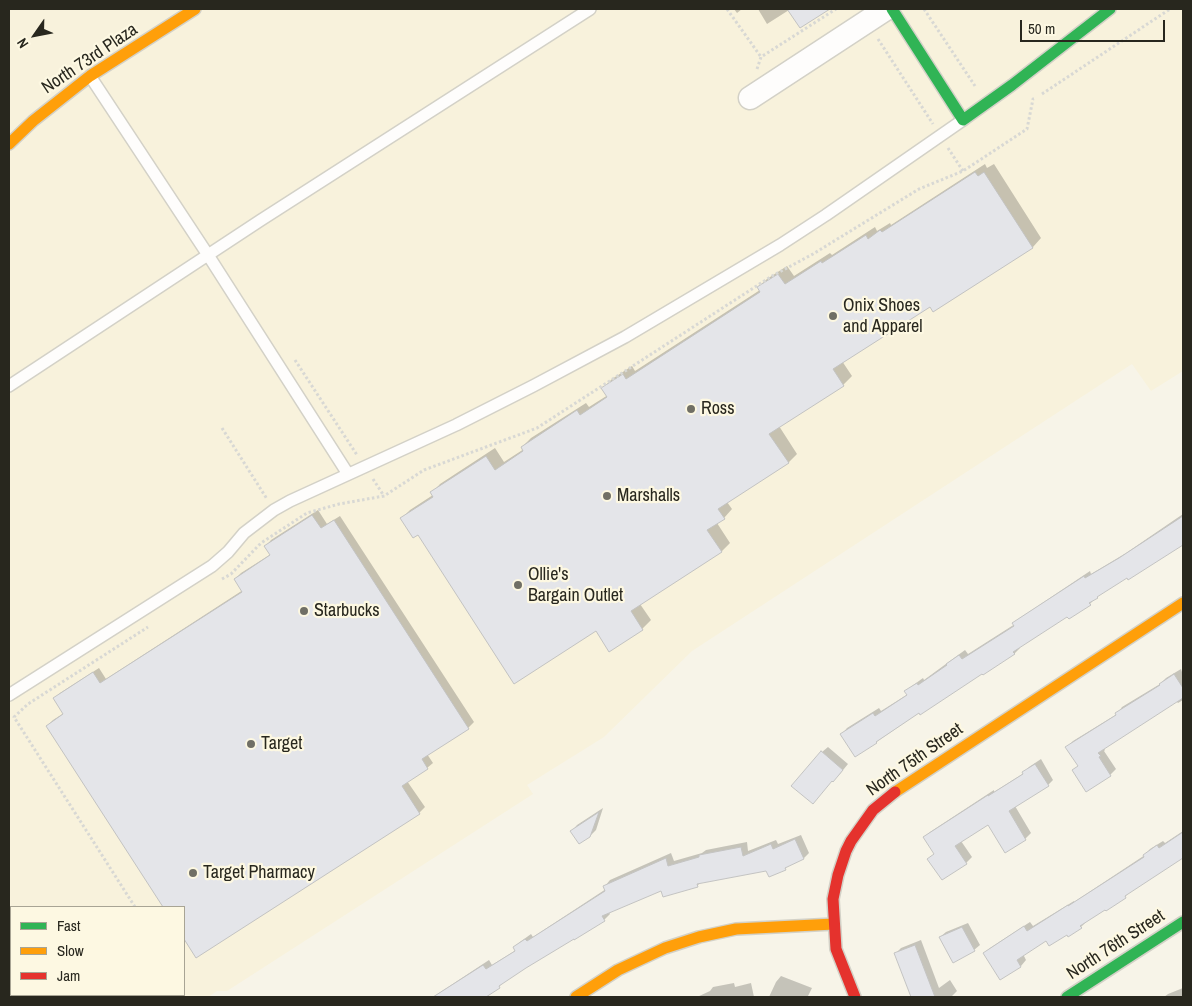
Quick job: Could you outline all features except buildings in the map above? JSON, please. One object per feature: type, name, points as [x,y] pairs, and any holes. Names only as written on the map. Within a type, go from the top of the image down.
[{"type":"street","name":"North 73rd Plaza","points":[[9,144],[33,121],[90,76],[196,9]]},
{"type":"street","points":[[750,98],[886,9]]},
{"type":"street","points":[[892,9],[963,120],[1012,85],[1110,9]]},
{"type":"street","name":"North 75th Street","points":[[855,997],[836,949],[833,899],[846,851],[873,810],[890,795],[1183,604]]},
{"type":"street","name":"North 76th Street","points":[[1067,997],[1183,922]]},
{"type":"street","points":[[576,997],[618,970],[665,948],[698,937],[736,929],[834,924]]},
{"type":"lane","points":[[9,386],[208,255],[590,9]]},
{"type":"lane","points":[[90,76],[208,255],[348,474]]},
{"type":"lane","points":[[9,695],[212,566],[228,552],[244,533],[274,510],[456,425],[625,338],[780,245],[834,210],[963,120]]},
{"type":"path","points":[[727,9],[761,57],[836,9]]},
{"type":"path","points":[[215,584],[231,574],[261,542],[307,513],[339,504],[384,496],[424,470],[537,428],[772,276],[813,254],[919,189],[963,171],[1027,129],[1033,100],[1170,9]]},
{"type":"path","points":[[866,22],[963,171]]},
{"type":"path","points":[[222,428],[274,510]]},
{"type":"path","points":[[134,906],[14,718],[28,704],[150,626]]},
{"type":"shaded area","points":[[9,9],[1183,9],[1183,371],[1151,391],[1132,364],[692,651],[604,737],[527,785],[533,794],[227,991],[217,991],[208,997],[44,996],[185,996],[185,906],[10,906],[10,945]]},
{"type":"traffic: fast","points":[[892,9],[963,120],[1012,85],[1110,9]]},
{"type":"traffic: fast","points":[[1067,997],[1183,922]]},
{"type":"traffic: slow","points":[[9,144],[33,121],[90,76],[195,9]]},
{"type":"traffic: slow","points":[[895,792],[1183,603]]},
{"type":"traffic: slow","points":[[576,997],[618,970],[665,948],[699,937],[736,929],[834,924]]},
{"type":"traffic: jam","points":[[855,997],[836,949],[833,899],[838,875],[851,841],[873,810],[895,792]]},
{"type":"place","name":"Onix Shoes and Apparel","points":[[833,316]]},
{"type":"place","name":"Ross","points":[[691,409]]},
{"type":"place","name":"Marshalls","points":[[607,496]]},
{"type":"place","name":"Ollie's Bargain Outlet","points":[[518,585]]},
{"type":"place","name":"Starbucks","points":[[304,611]]},
{"type":"place","name":"Target","points":[[251,744]]},
{"type":"place","name":"Target Pharmacy","points":[[193,873]]}]
